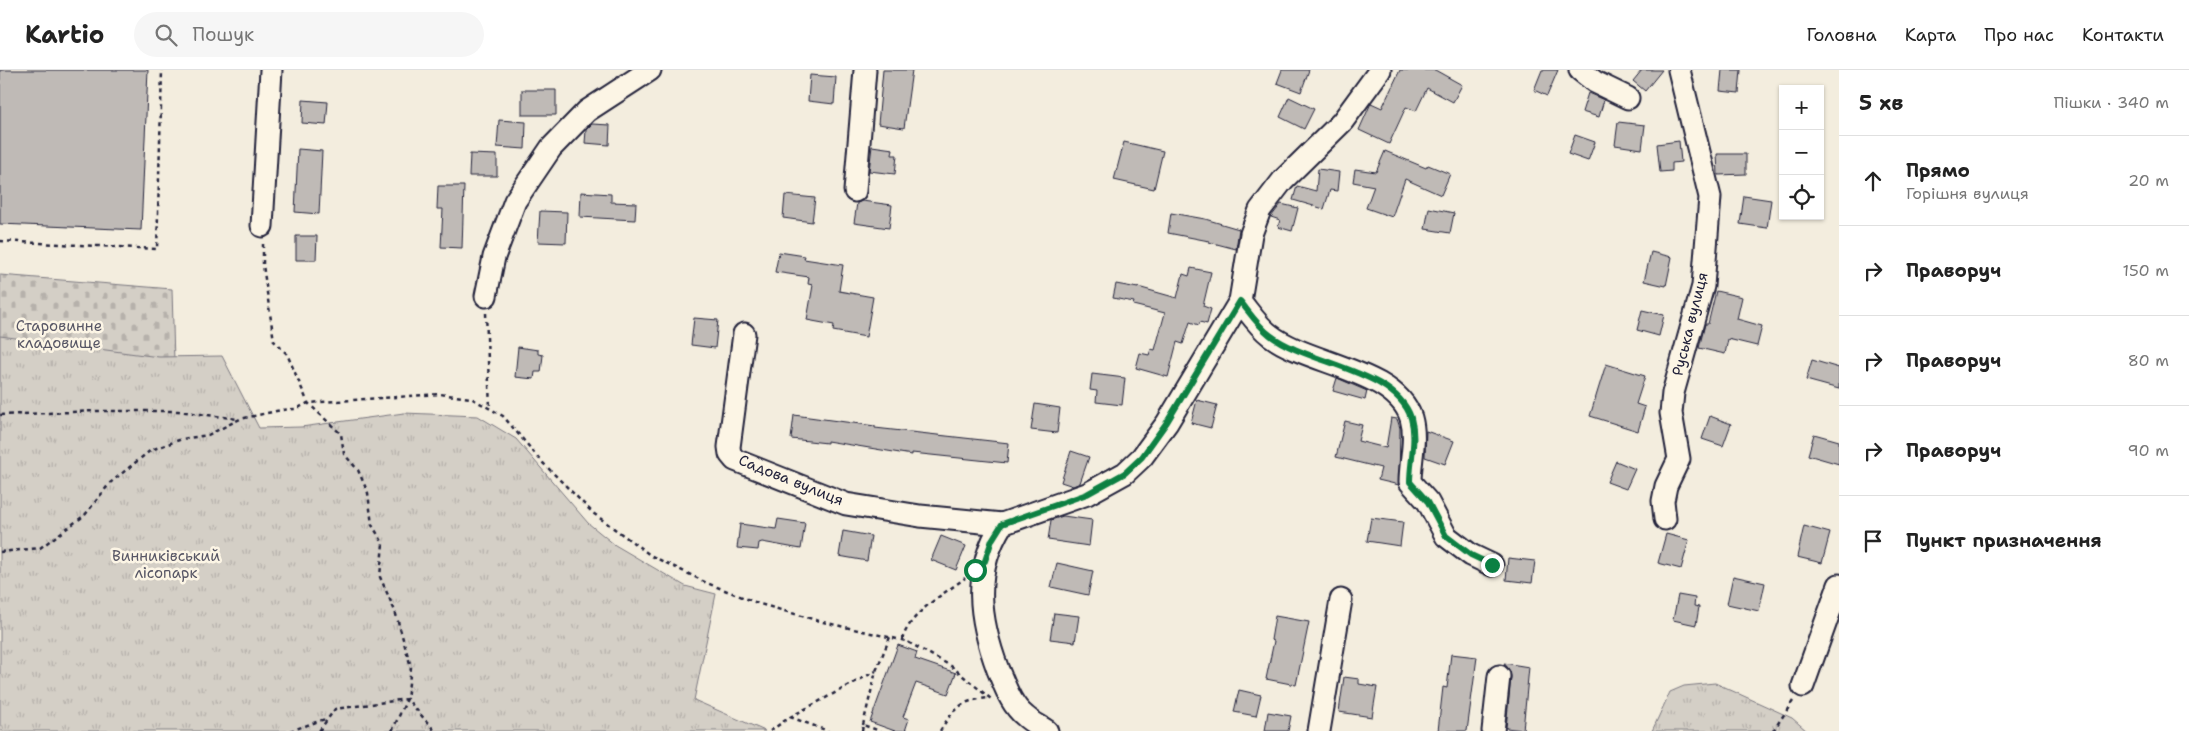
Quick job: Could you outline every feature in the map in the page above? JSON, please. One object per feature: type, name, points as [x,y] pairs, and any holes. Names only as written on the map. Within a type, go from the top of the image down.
[{"type":"street","points":[[262,226],[270,70]]},
{"type":"street","points":[[486,296],[494,257],[516,201],[551,148],[587,111],[650,70]]},
{"type":"street","points":[[855,191],[865,70]]},
{"type":"street","points":[[1047,731],[1024,716],[998,695],[984,622],[981,581],[992,540],[1002,524],[1087,494],[1125,473],[1142,457],[1167,422],[1240,301],[1251,234],[1260,210],[1283,180],[1342,122],[1380,70]]},
{"type":"street","points":[[1580,70],[1595,82],[1628,98]]},
{"type":"street","name":"Руська вулиця","points":[[1665,518],[1663,500],[1666,486],[1679,459],[1671,413],[1673,393],[1703,286],[1710,197],[1679,70]]},
{"type":"street","points":[[1240,301],[1270,335],[1333,365],[1381,383],[1401,399],[1411,416],[1414,430],[1410,482],[1428,502],[1446,536],[1471,555],[1492,565]]},
{"type":"street","name":"Садова вулиця","points":[[744,334],[729,447],[730,454],[735,460],[846,504],[920,516],[1002,524]]},
{"type":"street","points":[[1803,686],[1837,595]]},
{"type":"street","points":[[1319,731],[1341,600]]},
{"type":"street","points":[[1493,731],[1499,676]]},
{"type":"path","points":[[0,241],[157,249],[162,70]]},
{"type":"path","points":[[262,226],[263,264],[274,341],[287,354],[308,403],[341,434],[344,454],[358,470],[368,493],[372,525],[383,543],[380,577],[395,611],[411,667],[407,699],[392,731]]},
{"type":"path","points":[[486,296],[486,343],[490,408]]},
{"type":"path","points":[[0,552],[40,548],[85,515],[110,483],[151,450],[182,439],[208,435],[240,419],[281,410],[296,409],[308,403],[440,394],[471,398],[503,416],[543,463],[593,513],[650,555],[707,583],[760,604],[823,622],[902,640],[936,656],[998,695]]},
{"type":"path","points":[[0,415],[96,411],[178,411],[240,419]]},
{"type":"path","points":[[902,640],[907,626],[914,617],[985,561]]},
{"type":"path","points":[[862,731],[876,671],[890,637]]},
{"type":"path","points":[[770,731],[790,717],[876,671]]},
{"type":"path","points":[[1773,731],[1803,686]]},
{"type":"path","points":[[940,731],[953,711],[962,704],[975,699],[998,695]]},
{"type":"path","points":[[319,731],[335,709],[407,699]]},
{"type":"path","points":[[407,699],[435,731]]},
{"type":"path","points":[[790,717],[828,731]]},
{"type":"path","points":[[290,731],[326,719]]},
{"type":"path","points":[[863,725],[880,731]]},
{"type":"green space","name":"Старовинне кладовище","points":[[0,275],[172,289],[175,398],[0,387]]},
{"type":"green space","name":"Винниківський лісопарк","points":[[0,336],[159,357],[222,356],[259,428],[301,427],[404,413],[478,416],[516,439],[588,523],[615,545],[685,586],[716,594],[694,700],[765,731],[0,731]]},
{"type":"green space","points":[[1715,683],[1792,718],[1807,731],[1652,731],[1670,692],[1684,686]]},
{"type":"building","points":[[0,70],[148,70],[141,230],[0,224]]},
{"type":"building","points":[[883,70],[912,70],[904,128],[878,124]]},
{"type":"building","points":[[1282,70],[1309,70],[1301,92],[1277,83]]},
{"type":"building","points":[[1400,70],[1435,70],[1462,85],[1453,102],[1427,88],[1416,111],[1406,107],[1389,144],[1359,130],[1371,103],[1382,108]]},
{"type":"building","points":[[1542,70],[1558,70],[1547,96],[1534,90]]},
{"type":"building","points":[[1642,70],[1662,70],[1645,91],[1633,81]]},
{"type":"building","points":[[1722,70],[1741,70],[1739,93],[1720,91]]},
{"type":"building","points":[[810,75],[836,77],[834,104],[808,101]]},
{"type":"building","points":[[522,90],[556,90],[556,115],[522,115]]},
{"type":"building","points":[[1588,93],[1604,100],[1599,117],[1582,112]]},
{"type":"building","points":[[1289,97],[1314,109],[1304,129],[1280,117]]},
{"type":"building","points":[[303,100],[328,102],[326,125],[302,123]]},
{"type":"building","points":[[499,120],[526,122],[525,149],[497,147]]},
{"type":"building","points":[[1618,122],[1645,125],[1642,149],[1615,145]]},
{"type":"building","points":[[592,124],[610,125],[609,145],[585,143],[586,130]]},
{"type":"building","points":[[1575,135],[1595,142],[1588,161],[1568,154]]},
{"type":"building","points":[[1679,141],[1681,162],[1672,163],[1672,171],[1660,172],[1657,144]]},
{"type":"building","points":[[1124,142],[1163,151],[1154,189],[1114,180]]},
{"type":"building","points":[[872,146],[893,149],[892,155],[897,155],[895,174],[869,171]]},
{"type":"building","points":[[298,149],[322,151],[319,214],[295,212]]},
{"type":"building","points":[[1385,151],[1426,168],[1428,165],[1450,174],[1441,195],[1405,179],[1392,217],[1366,208],[1374,186],[1353,182],[1355,169],[1376,172]]},
{"type":"building","points":[[470,154],[497,155],[497,176],[469,176]]},
{"type":"building","points":[[1717,154],[1746,154],[1746,174],[1718,175]]},
{"type":"building","points":[[1318,169],[1339,172],[1337,191],[1330,190],[1324,209],[1293,200],[1297,186],[1316,191]]},
{"type":"building","points":[[438,186],[464,186],[462,248],[441,247],[443,209],[437,209]]},
{"type":"building","points":[[581,192],[611,194],[611,202],[636,203],[635,220],[580,217]]},
{"type":"building","points":[[785,195],[815,198],[812,222],[783,218]]},
{"type":"building","points":[[1744,196],[1771,200],[1767,228],[1740,224]]},
{"type":"building","points":[[862,201],[892,205],[889,228],[854,223],[857,203]]},
{"type":"building","points":[[1281,204],[1298,208],[1292,231],[1278,227],[1280,220],[1271,217]]},
{"type":"building","points":[[1429,208],[1454,213],[1450,233],[1425,229]]},
{"type":"building","points":[[540,211],[567,212],[566,243],[538,242]]},
{"type":"building","points":[[1171,213],[1205,219],[1239,229],[1236,249],[1209,241],[1168,233]]},
{"type":"building","points":[[296,236],[317,236],[316,260],[296,260]]},
{"type":"building","points":[[779,252],[805,256],[804,259],[843,265],[839,291],[873,297],[866,337],[833,331],[834,325],[807,320],[813,285],[808,284],[809,277],[775,272]]},
{"type":"building","points":[[1651,252],[1672,257],[1666,286],[1644,281]]},
{"type":"building","points":[[1191,268],[1211,272],[1203,306],[1211,309],[1207,324],[1200,322],[1199,325],[1190,322],[1183,344],[1177,342],[1168,377],[1136,368],[1140,353],[1149,355],[1151,349],[1155,350],[1165,313],[1133,305],[1134,302],[1113,298],[1116,284],[1138,287],[1177,298],[1183,274],[1189,276]]},
{"type":"building","points":[[1716,291],[1742,297],[1737,319],[1762,326],[1757,346],[1728,339],[1725,354],[1699,348],[1705,324],[1708,324]]},
{"type":"building","points":[[1642,310],[1664,315],[1659,336],[1637,330]]},
{"type":"building","points":[[694,318],[718,320],[715,348],[691,345]]},
{"type":"building","points":[[518,347],[538,350],[538,354],[543,355],[541,372],[535,372],[534,379],[515,377]]},
{"type":"building","points":[[1812,360],[1839,368],[1839,389],[1806,380]]},
{"type":"building","points":[[1606,364],[1645,376],[1636,404],[1645,407],[1638,431],[1590,416]]},
{"type":"building","points":[[1092,374],[1125,378],[1122,405],[1096,402],[1097,391],[1090,390]]},
{"type":"building","points":[[1337,378],[1367,391],[1365,400],[1333,391]]},
{"type":"building","points":[[1197,400],[1217,405],[1211,428],[1191,423]]},
{"type":"building","points":[[1035,404],[1060,408],[1057,433],[1031,430]]},
{"type":"building","points":[[794,415],[875,426],[875,428],[1009,443],[1007,463],[912,453],[912,455],[827,441],[827,443],[791,439]]},
{"type":"building","points":[[1710,416],[1731,424],[1723,446],[1702,439]]},
{"type":"building","points":[[1391,418],[1397,419],[1400,428],[1399,485],[1378,480],[1381,468],[1336,457],[1345,421],[1362,425],[1358,441],[1386,448]]},
{"type":"building","points":[[1426,431],[1454,441],[1445,464],[1425,457]]},
{"type":"building","points":[[1814,434],[1839,441],[1839,464],[1808,455]]},
{"type":"building","points":[[1071,451],[1089,457],[1080,483],[1073,486],[1061,482]]},
{"type":"building","points":[[1616,461],[1635,469],[1626,489],[1607,482]]},
{"type":"building","points":[[1063,516],[1092,520],[1089,546],[1048,540],[1051,520]]},
{"type":"building","points":[[1371,518],[1403,522],[1400,546],[1367,541]]},
{"type":"building","points":[[778,519],[805,523],[801,549],[762,542],[759,543],[758,550],[737,548],[740,524],[776,529]]},
{"type":"building","points":[[1804,526],[1830,533],[1822,563],[1797,557]]},
{"type":"building","points":[[843,531],[871,536],[867,561],[839,556]]},
{"type":"building","points":[[1666,534],[1689,540],[1681,569],[1658,563]]},
{"type":"building","points":[[941,536],[966,546],[956,570],[931,560]]},
{"type":"building","points":[[1508,558],[1535,561],[1532,583],[1506,580]]},
{"type":"building","points":[[1057,563],[1093,571],[1088,595],[1051,587]]},
{"type":"building","points":[[1733,576],[1765,583],[1759,611],[1727,604]]},
{"type":"building","points":[[1678,595],[1695,598],[1694,606],[1699,607],[1696,625],[1673,620]]},
{"type":"building","points":[[1054,613],[1079,616],[1075,642],[1050,639]]},
{"type":"building","points":[[1275,616],[1309,622],[1296,685],[1266,679],[1274,641],[1271,640]]},
{"type":"building","points":[[898,645],[917,652],[915,659],[956,673],[948,694],[916,683],[903,717],[909,719],[905,731],[895,731],[870,722]]},
{"type":"building","points":[[1451,654],[1477,657],[1467,731],[1438,731],[1443,687],[1447,688]]},
{"type":"building","points":[[1504,663],[1529,667],[1523,730],[1506,728],[1511,677],[1510,671]]},
{"type":"building","points":[[1344,677],[1359,679],[1359,684],[1377,687],[1372,717],[1339,712]]},
{"type":"building","points":[[1239,690],[1261,695],[1256,716],[1234,712]]},
{"type":"building","points":[[1268,712],[1291,716],[1288,731],[1265,731]]},
{"type":"route","points":[[975,570],[985,561],[992,540],[1002,524],[1087,494],[1125,473],[1142,457],[1167,422],[1240,301],[1270,335],[1333,365],[1381,383],[1401,399],[1411,416],[1414,430],[1410,482],[1428,502],[1446,536],[1471,555],[1492,565]]}]
